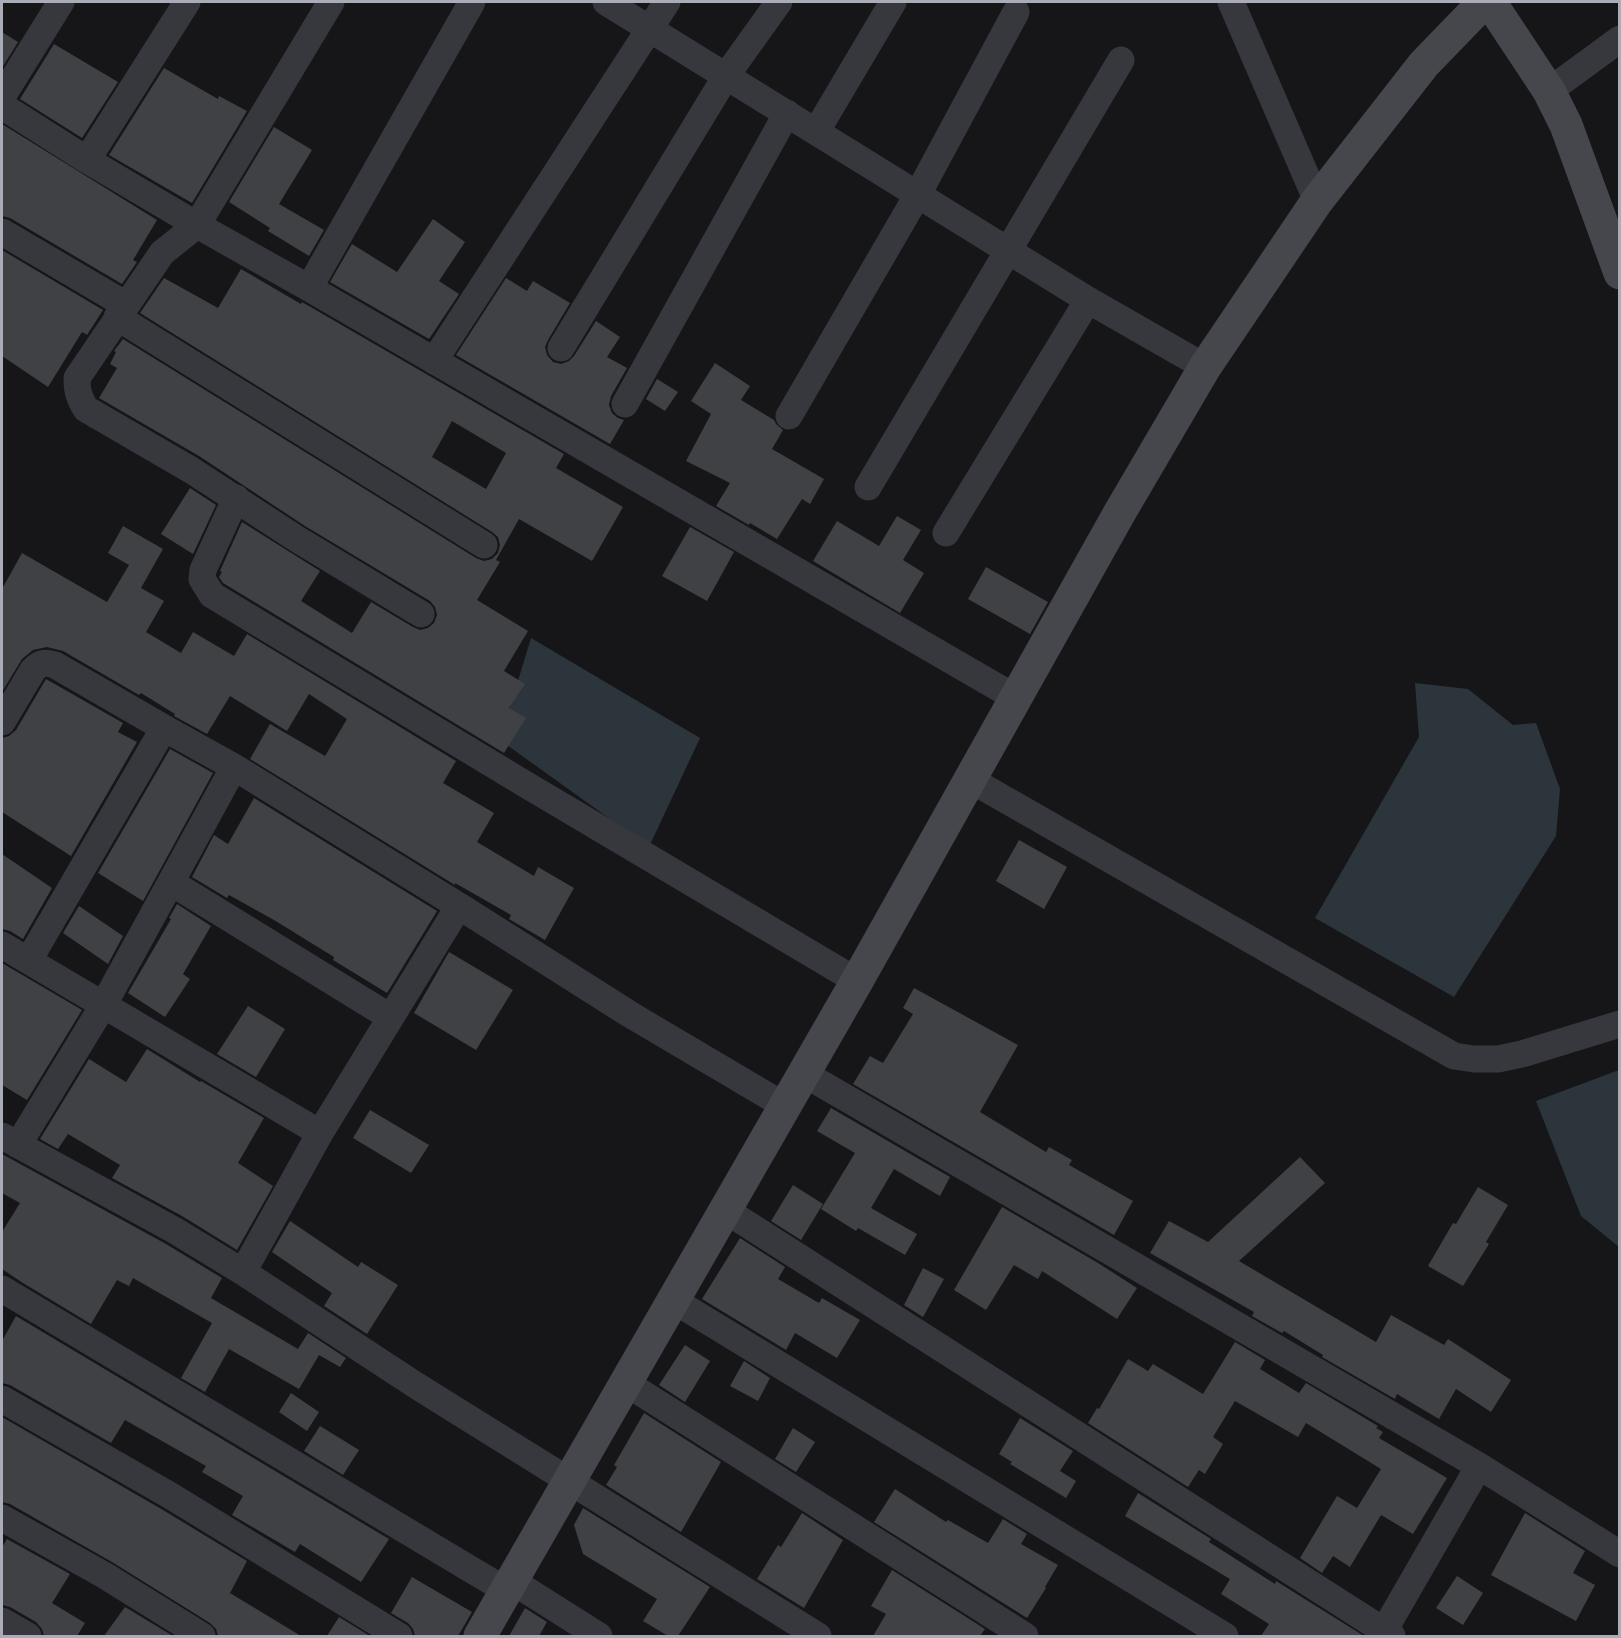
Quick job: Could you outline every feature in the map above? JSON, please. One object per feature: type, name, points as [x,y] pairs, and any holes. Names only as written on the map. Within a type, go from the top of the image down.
[{"type":"street","points":[[2,97],[61,2]]},
{"type":"street","points":[[87,160],[187,2]]},
{"type":"street","points":[[331,2],[197,225],[162,253],[77,378],[77,390],[86,409],[236,498],[421,614]]},
{"type":"street","points":[[309,288],[472,2]]},
{"type":"street","points":[[606,2],[1088,300],[1205,367]]},
{"type":"street","points":[[434,361],[667,2]]},
{"type":"street","points":[[561,348],[726,76],[780,2]]},
{"type":"street","points":[[816,132],[893,2]]},
{"type":"street","points":[[1231,2],[1317,201]]},
{"type":"street","points":[[480,1636],[857,981],[1120,512],[1205,367],[1317,201],[1424,64],[1484,2]]},
{"type":"street","points":[[1490,2],[1549,91],[1566,125],[1620,273]]},
{"type":"street","points":[[789,416],[918,194],[1016,12]]},
{"type":"street","points":[[1549,91],[1620,39]]},
{"type":"street","points":[[868,487],[1121,60]]},
{"type":"street","points":[[2,106],[87,160],[197,225],[1016,698]]},
{"type":"street","points":[[625,404],[787,113]]},
{"type":"street","points":[[2,232],[484,545]]},
{"type":"street","points":[[946,533],[1088,300]]},
{"type":"street","points":[[236,498],[203,570],[202,579],[212,595],[857,981]]},
{"type":"street","points":[[2,722],[33,670],[45,662],[55,665],[234,767],[631,1015],[785,1106]]},
{"type":"street","points":[[29,960],[164,728]]},
{"type":"street","points":[[234,767],[104,1004],[10,1141],[174,1230],[243,1272],[417,1386],[818,1636]]},
{"type":"street","points":[[971,780],[1454,1056],[1498,1059],[1522,1054],[1620,1024]]},
{"type":"street","points":[[172,883],[390,1017]]},
{"type":"street","points":[[243,1272],[320,1133],[459,906]]},
{"type":"street","points":[[2,945],[320,1133]]},
{"type":"street","points":[[803,1073],[1479,1466],[1620,1554]]},
{"type":"street","points":[[725,1210],[1385,1635],[1479,1466]]},
{"type":"street","points":[[2,1289],[599,1636]]},
{"type":"street","points":[[674,1300],[1225,1636]]},
{"type":"street","points":[[626,1383],[1025,1636]]},
{"type":"street","points":[[2,1399],[171,1496],[399,1636]]},
{"type":"street","points":[[2,1518],[104,1575],[202,1636]]},
{"type":"street","points":[[2,1621],[28,1636]]},
{"type":"shaded area","points":[[531,638],[700,738],[649,847],[500,740]]},
{"type":"shaded area","points":[[1415,683],[1468,689],[1513,725],[1536,723],[1560,789],[1556,836],[1454,997],[1315,918],[1419,737]]},
{"type":"shaded area","points":[[1620,1070],[1619,1247],[1581,1216],[1536,1101]]},
{"type":"building","points":[[2,32],[18,42],[2,68]]},
{"type":"building","points":[[54,44],[118,82],[82,138],[20,99]]},
{"type":"building","points":[[164,68],[218,99],[219,96],[247,111],[192,203],[109,155]]},
{"type":"building","points":[[2,124],[157,220],[133,260],[137,262],[122,284],[10,218],[2,216]]},
{"type":"building","points":[[274,127],[312,150],[279,204],[324,230],[309,256],[268,231],[270,228],[229,202]]},
{"type":"building","points":[[433,219],[465,242],[439,281],[459,294],[429,339],[330,282],[352,244],[397,272]]},
{"type":"building","points":[[2,250],[103,310],[87,335],[82,332],[48,387],[2,356]]},
{"type":"building","points":[[241,269],[564,454],[556,468],[623,507],[592,561],[519,519],[496,560],[500,562],[477,600],[528,631],[504,671],[525,684],[509,708],[526,718],[504,753],[223,583],[219,577],[242,522],[320,571],[301,601],[352,633],[371,602],[413,627],[420,630],[428,628],[434,623],[437,615],[430,601],[305,526],[199,456],[99,398],[117,368],[110,364],[116,352],[114,351],[123,339],[476,558],[484,561],[492,559],[498,553],[500,545],[498,537],[492,532],[140,313],[164,278],[218,308]],"holes":[[[452,421],[506,453],[486,489],[432,457]]]},
{"type":"building","points":[[506,278],[527,291],[533,281],[570,303],[545,347],[547,355],[553,362],[561,364],[569,361],[596,321],[620,337],[607,357],[627,368],[611,396],[609,405],[612,413],[624,420],[610,444],[456,355]]},
{"type":"building","points":[[715,363],[750,386],[741,400],[774,420],[783,430],[772,449],[824,479],[810,504],[802,499],[777,539],[716,506],[730,483],[686,461],[711,414],[691,401]]},
{"type":"building","points":[[657,379],[678,392],[665,411],[646,399]]},
{"type":"building","points":[[190,488],[216,505],[193,554],[161,534]]},
{"type":"building","points":[[897,516],[921,530],[903,560],[924,573],[900,613],[813,561],[837,521],[879,546]]},
{"type":"building","points":[[123,526],[163,549],[141,588],[164,601],[146,632],[181,653],[193,632],[234,656],[247,634],[456,761],[443,783],[494,813],[477,842],[534,876],[538,867],[574,888],[545,940],[509,919],[511,915],[455,883],[455,885],[250,759],[270,724],[325,756],[347,719],[309,694],[287,731],[230,696],[207,734],[174,716],[175,714],[141,693],[139,695],[63,651],[47,647],[33,650],[22,659],[2,692],[2,589],[22,553],[107,602],[129,565],[108,553]]},
{"type":"building","points":[[690,527],[734,552],[707,601],[662,576]]},
{"type":"building","points":[[986,567],[1048,602],[1030,634],[968,599]]},
{"type":"building","points":[[46,679],[123,723],[118,732],[137,742],[71,856],[2,812],[2,738],[16,730]]},
{"type":"building","points":[[170,749],[213,773],[143,901],[98,873]]},
{"type":"building","points":[[254,798],[437,911],[387,993],[274,920],[229,895],[227,898],[192,877],[214,835],[228,844]]},
{"type":"building","points":[[1019,840],[1067,867],[1044,909],[996,881]]},
{"type":"building","points":[[2,854],[52,888],[23,939],[2,929]]},
{"type":"building","points":[[177,904],[211,926],[183,974],[190,979],[165,1017],[128,993],[171,919],[169,918]]},
{"type":"building","points":[[79,906],[123,936],[108,964],[63,933]]},
{"type":"building","points":[[449,952],[513,990],[476,1050],[414,1013]]},
{"type":"building","points":[[2,963],[82,1010],[27,1100],[2,1085]]},
{"type":"building","points":[[914,988],[1018,1045],[980,1112],[1046,1152],[1049,1147],[1072,1160],[1069,1165],[1133,1201],[1114,1235],[853,1084],[870,1056],[883,1063],[913,1014],[903,1008]]},
{"type":"building","points":[[248,1006],[285,1029],[256,1077],[217,1054]]},
{"type":"building","points":[[147,1049],[264,1118],[238,1163],[273,1186],[237,1250],[182,1216],[112,1178],[120,1165],[68,1134],[58,1149],[40,1139],[89,1059],[126,1082]]},
{"type":"building","points":[[831,1108],[950,1177],[940,1196],[894,1169],[871,1208],[917,1234],[905,1255],[858,1228],[856,1231],[821,1209],[855,1153],[817,1131]]},
{"type":"building","points":[[370,1110],[429,1145],[411,1173],[353,1138]]},
{"type":"building","points":[[2,1154],[166,1244],[222,1278],[211,1298],[298,1349],[308,1333],[346,1358],[340,1367],[319,1355],[299,1389],[229,1349],[205,1392],[181,1378],[212,1323],[133,1278],[129,1286],[117,1280],[91,1324],[2,1269],[2,1232],[20,1203],[2,1193]]},
{"type":"building","points":[[1300,1157],[1325,1183],[1239,1261],[1376,1342],[1391,1315],[1444,1345],[1448,1339],[1511,1380],[1491,1412],[1456,1389],[1439,1419],[1397,1394],[1395,1399],[1322,1357],[1323,1355],[1284,1331],[1282,1333],[1252,1316],[1254,1312],[1150,1253],[1169,1221],[1208,1242]]},
{"type":"building","points":[[793,1185],[823,1204],[801,1240],[771,1221]]},
{"type":"building","points":[[1478,1187],[1508,1205],[1486,1242],[1489,1244],[1463,1286],[1428,1266],[1453,1223],[1456,1224]]},
{"type":"building","points":[[1002,1207],[1137,1288],[1117,1319],[1042,1271],[1038,1279],[1014,1265],[986,1310],[954,1290]]},
{"type":"building","points":[[290,1221],[358,1267],[361,1262],[398,1285],[367,1334],[324,1306],[332,1293],[272,1252]]},
{"type":"building","points":[[740,1238],[785,1267],[778,1279],[819,1303],[822,1298],[860,1320],[837,1358],[795,1333],[786,1350],[702,1299]]},
{"type":"building","points":[[923,1268],[944,1279],[923,1317],[904,1305]]},
{"type":"building","points":[[16,1316],[389,1539],[361,1582],[300,1544],[295,1552],[232,1515],[243,1496],[202,1472],[206,1466],[125,1420],[111,1443],[10,1385],[2,1383],[2,1341]]},
{"type":"building","points":[[1235,1342],[1265,1360],[1260,1369],[1299,1393],[1306,1383],[1378,1426],[1376,1428],[1383,1432],[1379,1438],[1447,1478],[1413,1534],[1381,1515],[1350,1567],[1333,1556],[1322,1573],[1300,1558],[1337,1496],[1357,1508],[1381,1469],[1306,1423],[1298,1437],[1235,1401],[1213,1437],[1223,1444],[1205,1474],[1199,1470],[1188,1487],[1088,1423],[1097,1408],[1099,1409],[1128,1359],[1148,1371],[1153,1364],[1203,1394]]},
{"type":"building","points":[[685,1345],[710,1361],[685,1402],[659,1385]]},
{"type":"building","points":[[744,1361],[770,1378],[758,1401],[730,1386]]},
{"type":"building","points":[[291,1393],[319,1412],[307,1431],[279,1412]]},
{"type":"building","points":[[644,1413],[721,1462],[681,1532],[606,1485],[617,1467],[614,1465]]},
{"type":"building","points":[[2,1417],[247,1561],[230,1593],[301,1636],[218,1636],[216,1629],[210,1623],[112,1562],[10,1504],[2,1502]]},
{"type":"building","points":[[1020,1418],[1073,1451],[1060,1471],[1076,1481],[1066,1498],[1010,1464],[1012,1462],[999,1454]]},
{"type":"building","points":[[320,1426],[359,1450],[343,1475],[304,1451]]},
{"type":"building","points":[[793,1428],[815,1442],[796,1472],[775,1459]]},
{"type":"building","points":[[895,1489],[946,1522],[948,1520],[988,1543],[1003,1519],[1027,1534],[1021,1544],[1058,1565],[1027,1618],[874,1522]]},
{"type":"building","points":[[1138,1493],[1211,1539],[1209,1542],[1275,1584],[1276,1581],[1364,1636],[1261,1636],[1269,1624],[1221,1594],[1230,1579],[1125,1516]]},
{"type":"building","points":[[583,1508],[710,1587],[678,1636],[668,1636],[643,1621],[657,1599],[583,1554],[574,1525]]},
{"type":"building","points":[[802,1513],[843,1540],[804,1608],[757,1579],[778,1545],[781,1547]]},
{"type":"building","points":[[1525,1513],[1585,1551],[1573,1573],[1595,1585],[1576,1621],[1491,1575]]},
{"type":"building","points":[[7,1539],[70,1574],[52,1603],[85,1623],[77,1636],[44,1636],[36,1622],[2,1605],[2,1547]]},
{"type":"building","points":[[892,1570],[985,1629],[980,1636],[873,1636],[886,1614],[871,1606]]},
{"type":"building","points":[[1457,1576],[1483,1593],[1463,1625],[1436,1608]]},
{"type":"building","points":[[412,1577],[472,1612],[458,1636],[415,1636],[408,1623],[391,1613]]},
{"type":"building","points":[[125,1607],[173,1636],[104,1636]]},
{"type":"building","points":[[525,1608],[547,1622],[539,1636],[509,1636]]},
{"type":"building","points":[[339,1617],[370,1636],[327,1636]]}]
